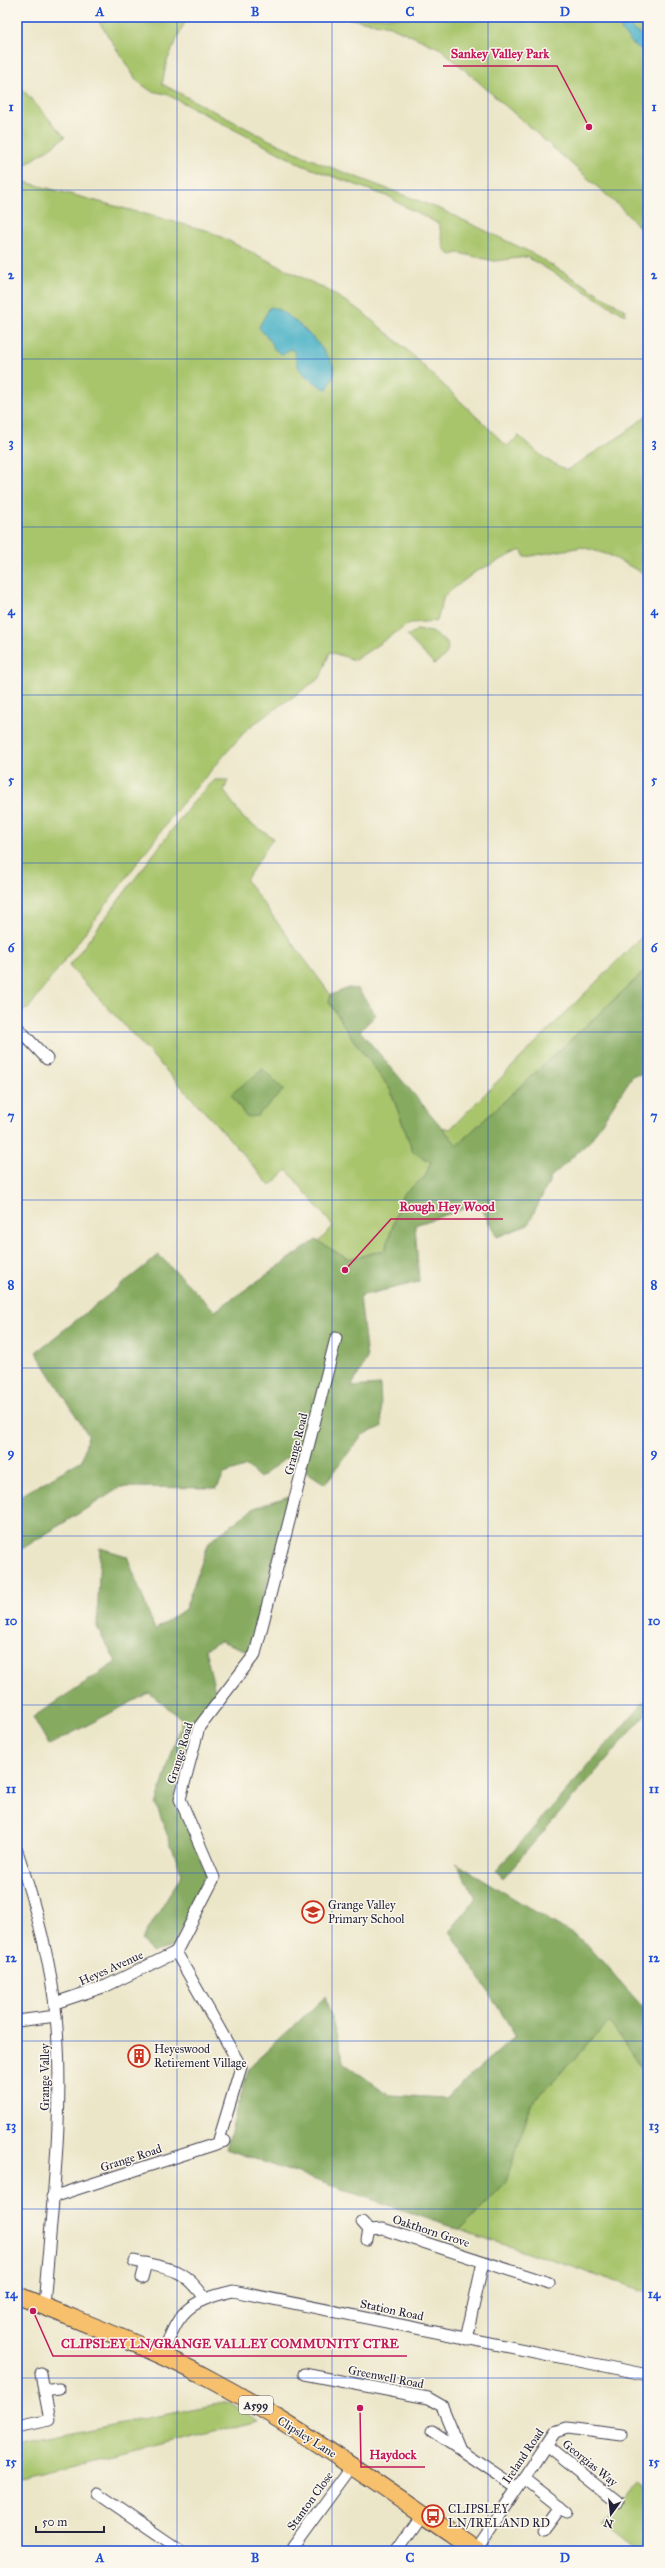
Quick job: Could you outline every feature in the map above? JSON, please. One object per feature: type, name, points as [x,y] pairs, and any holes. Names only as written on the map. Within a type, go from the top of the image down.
[{"type":"main road","name":"Clipsley Lane","points":[[17,2296],[162,2356],[243,2398],[352,2466],[475,2551]]},
{"type":"street","points":[[17,1027],[47,1059]]},
{"type":"street","name":"Grange Road","points":[[52,2197],[222,2142],[242,2067],[176,1952],[214,1878],[180,1799],[199,1727],[256,1654],[336,1338]]},
{"type":"street","name":"Grange Valley","points":[[17,1851],[44,1941],[55,2002],[59,2066],[44,2307]]},
{"type":"street","name":"Heyes Avenue","points":[[55,2002],[106,1986],[176,1952]]},
{"type":"street","points":[[17,2021],[56,2016]]},
{"type":"street","name":"Oakthorn Grove","points":[[366,2231],[383,2229],[549,2283]]},
{"type":"street","points":[[134,2261],[180,2271],[194,2282],[204,2297]]},
{"type":"street","points":[[466,2339],[483,2262]]},
{"type":"street","points":[[142,2278],[146,2264]]},
{"type":"street","name":"Station Road","points":[[162,2356],[171,2332],[182,2313],[204,2297],[233,2291],[648,2375]]},
{"type":"street","points":[[17,2427],[50,2420],[41,2374]]},
{"type":"street","name":"Greenwell Road","points":[[304,2374],[428,2398],[442,2406],[459,2447]]},
{"type":"street","points":[[44,2391],[59,2389]]},
{"type":"street","name":"Ireland Road","points":[[475,2551],[555,2432],[562,2429],[621,2435]]},
{"type":"street","points":[[432,2431],[459,2447],[517,2488]]},
{"type":"street","name":"Georgias Way","points":[[546,2445],[617,2502]]},
{"type":"street","name":"Stanton Close","points":[[290,2551],[352,2466]]},
{"type":"street","points":[[524,2478],[564,2509],[543,2531]]},
{"type":"street","points":[[97,2493],[182,2551]]},
{"type":"street","points":[[396,2551],[422,2514]]},
{"type":"green space","points":[[96,17],[187,17],[167,61],[162,84],[265,138],[322,164],[440,209],[532,253],[625,310],[625,315],[527,257],[494,261],[459,253],[450,255],[444,248],[439,224],[398,203],[392,198],[304,166],[166,94],[151,91],[137,81]]},
{"type":"green space","points":[[340,17],[648,17],[648,236],[618,205],[441,49],[390,26]]},
{"type":"green space","points":[[17,83],[65,137],[17,171]]},
{"type":"green space","points":[[17,180],[209,231],[329,291],[361,311],[406,349],[507,446],[519,436],[545,459],[567,470],[625,433],[648,414],[648,576],[609,555],[582,547],[525,557],[521,550],[475,572],[444,596],[437,621],[410,623],[355,660],[330,652],[320,678],[248,728],[179,807],[28,1009],[17,1012]]},
{"type":"green space","points":[[417,630],[432,632],[447,642],[447,653],[434,664],[407,636]]},
{"type":"green space","points":[[215,780],[228,780],[224,791],[244,819],[273,838],[246,880],[331,995],[329,1002],[352,1038],[390,1089],[413,1152],[431,1162],[425,1177],[403,1194],[385,1250],[348,1259],[319,1242],[333,1226],[287,1170],[270,1186],[227,1136],[69,966],[196,798]]},
{"type":"green space","points":[[648,930],[648,968],[457,1145],[442,1127],[450,1129]]},
{"type":"green space","points":[[648,968],[648,988],[642,994],[648,996],[648,1074],[633,1075],[590,1141],[552,1176],[528,1225],[497,1237],[479,1204],[415,1225],[419,1282],[360,1296],[367,1359],[351,1387],[380,1385],[382,1427],[362,1435],[325,1484],[286,1458],[260,1478],[247,1466],[224,1474],[217,1488],[121,1487],[17,1552],[17,1498],[82,1460],[88,1435],[36,1352],[159,1255],[215,1311],[316,1240],[348,1259],[385,1250],[403,1194],[425,1177],[431,1162],[413,1152],[390,1089],[352,1038],[329,1002],[331,995],[348,988],[358,989],[376,1015],[360,1031],[457,1145]]},
{"type":"green space","points":[[263,1069],[284,1090],[257,1116],[246,1117],[231,1094]]},
{"type":"green space","points":[[289,1496],[250,1652],[221,1641],[205,1649],[216,1695],[193,1726],[174,1796],[208,1878],[172,1947],[151,1953],[142,1940],[182,1874],[156,1805],[182,1719],[149,1693],[49,1745],[33,1717],[116,1662],[97,1627],[100,1548],[127,1556],[155,1630],[185,1609],[209,1542],[254,1508]]},
{"type":"green space","points":[[648,1697],[648,1712],[503,1878],[496,1871]]},
{"type":"green space","points":[[456,1863],[585,1942],[648,2013],[648,2078],[609,2022],[531,2104],[506,2182],[460,2230],[226,2149],[249,2067],[325,1997],[345,2064],[390,2095],[445,2098],[516,2036],[450,1931],[476,1898]]},
{"type":"green space","points":[[609,2021],[648,2078],[648,2292],[460,2230],[506,2182],[531,2104]]},
{"type":"green space","points":[[228,2402],[259,2421],[17,2480],[17,2444]]},
{"type":"green space","points":[[636,2482],[648,2491],[648,2545],[644,2551],[636,2551],[601,2524]]},
{"type":"water","points":[[615,17],[624,17],[633,30],[648,38],[648,52],[637,47],[628,39]]},
{"type":"water","points":[[270,307],[277,309],[296,322],[324,351],[334,368],[334,376],[328,388],[324,389],[302,373],[297,364],[294,351],[290,349],[283,355],[274,349],[272,343],[259,327]]},
{"type":"place","name":"Sankey Valley Park","points":[[589,127]]},
{"type":"place","name":"Rough Hey Wood","points":[[345,1270]]},
{"type":"place","name":"Grange Valley Primary School","points":[[313,1912]]},
{"type":"place","name":"Heyeswood Retirement Village","points":[[139,2056]]},
{"type":"place","name":"CLIPSLEY LN/GRANGE VALLEY COMMUNITY CTRE","points":[[33,2311]]},
{"type":"place","name":"Haydock","points":[[360,2408]]},
{"type":"place","name":"CLIPSLEY LN/IRELAND RD","points":[[433,2516]]}]
